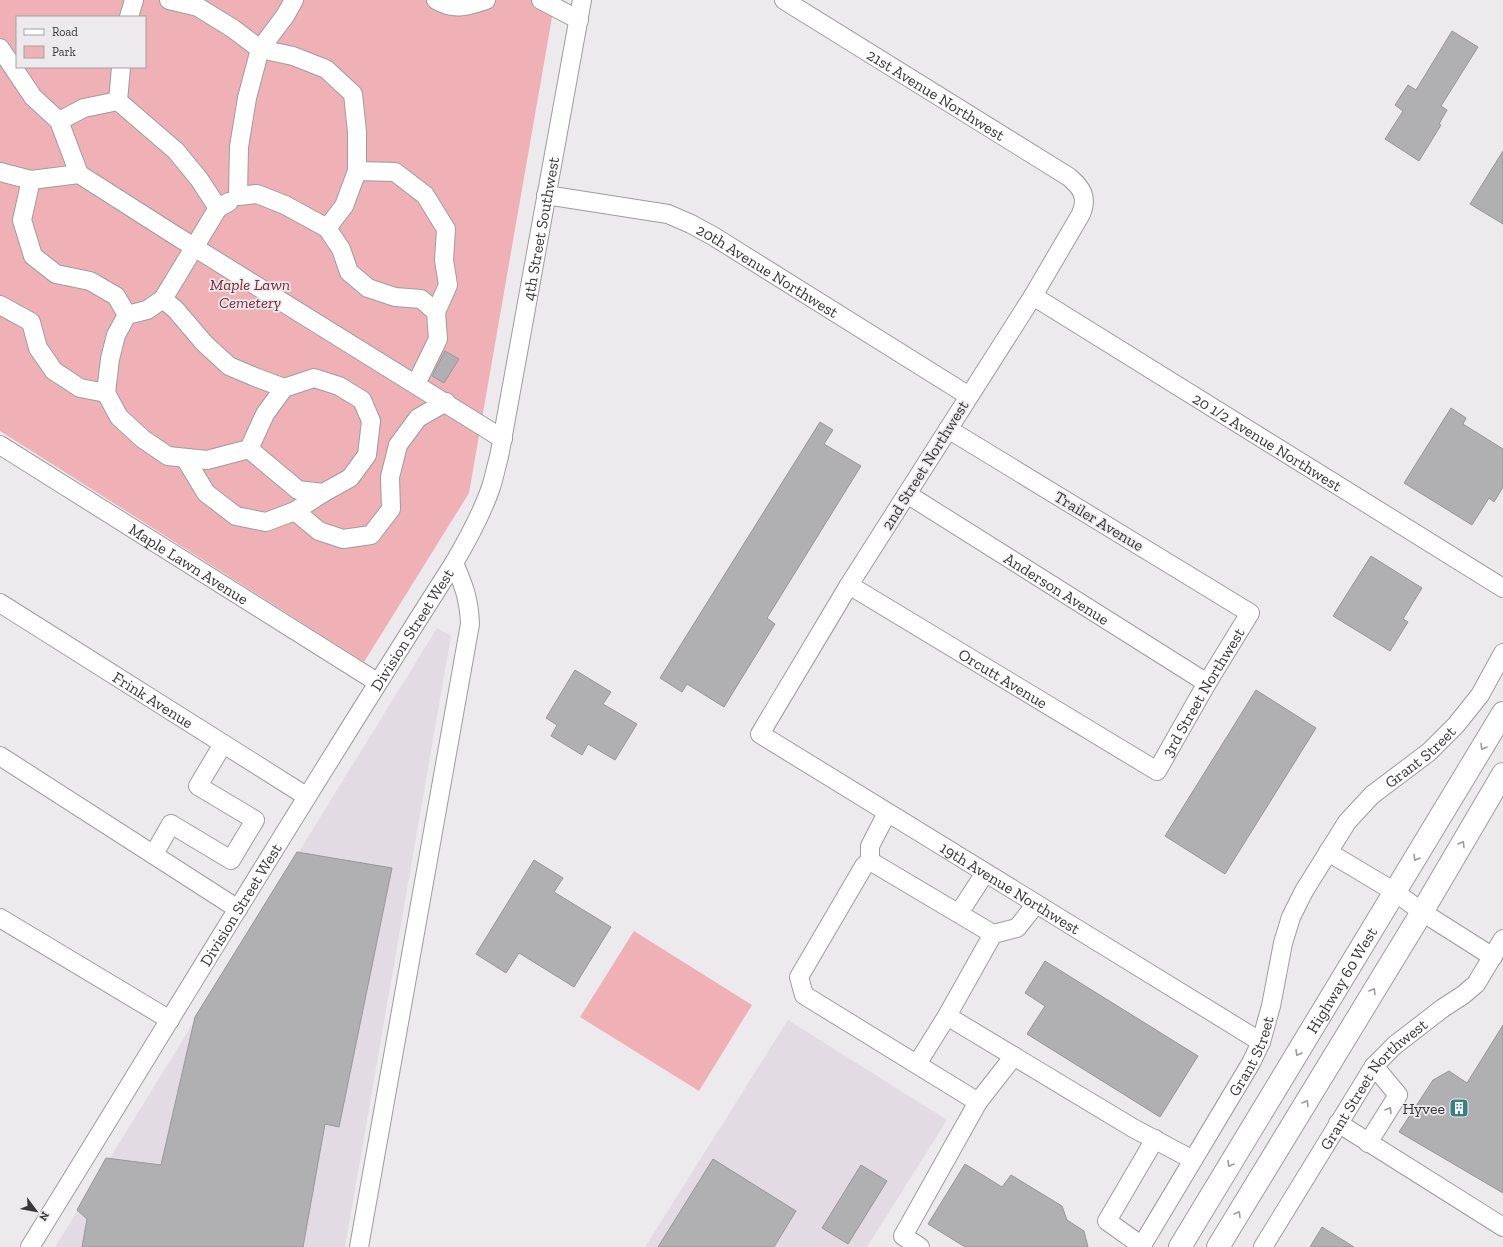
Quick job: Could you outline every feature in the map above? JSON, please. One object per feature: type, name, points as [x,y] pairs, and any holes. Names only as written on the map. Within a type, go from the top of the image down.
[{"type":"main road","name":"Highway 60 West","points":[[1180,1247],[1503,713]]},
{"type":"main road","name":"Highway 60 West","points":[[1218,1247],[1422,912],[1503,774]]},
{"type":"street","points":[[130,16],[134,0]]},
{"type":"street","points":[[169,0],[198,7],[232,28],[260,49],[293,56],[326,69],[353,94],[357,132],[357,171],[344,206],[327,228]]},
{"type":"street","points":[[238,196],[239,147],[247,98],[260,49],[285,16],[294,0]]},
{"type":"street","points":[[436,0],[447,6],[466,6],[486,0]]},
{"type":"street","points":[[541,0],[578,20]]},
{"type":"street","name":"4th Street Southwest","points":[[454,563],[469,537],[491,488],[499,457],[582,0]]},
{"type":"street","name":"21st Avenue Northwest","points":[[784,0],[1069,177],[1078,184],[1083,194]]},
{"type":"street","points":[[0,47],[33,97],[59,121],[79,174],[446,402],[502,439]]},
{"type":"street","points":[[118,101],[121,68]]},
{"type":"street","points":[[59,121],[84,108],[118,101]]},
{"type":"street","points":[[118,101],[176,151],[199,179],[218,208]]},
{"type":"street","points":[[357,171],[395,172],[425,195],[446,229],[444,260],[448,286],[436,312],[438,339],[416,384]]},
{"type":"street","points":[[0,172],[31,180],[79,174]]},
{"type":"street","points":[[31,180],[22,220],[33,256],[56,274],[90,281],[116,296],[127,315]]},
{"type":"street","points":[[249,449],[207,460],[168,456],[143,440],[119,417],[106,393],[110,359],[116,335],[127,315],[147,310],[163,299],[218,208],[238,196],[257,194],[284,205],[327,228],[341,249],[349,272],[368,288],[395,298],[421,298],[436,312]]},
{"type":"street","name":"2nd Street Northwest","points":[[760,734],[849,585],[1033,296],[1081,214],[1085,205],[1083,194]]},
{"type":"street","name":"20th Avenue Northwest","points":[[546,195],[668,214],[692,224],[969,396]]},
{"type":"street","name":"20 1/2 Avenue Northwest","points":[[1033,296],[1503,588]]},
{"type":"street","points":[[163,299],[176,310],[204,343],[229,366],[284,388]]},
{"type":"street","points":[[0,305],[31,322],[38,348],[54,371],[80,388],[106,393]]},
{"type":"street","points":[[185,458],[206,493],[236,516],[266,522],[295,511],[350,478],[366,456],[371,421],[362,400],[339,386],[314,378],[284,388],[265,414],[249,449]]},
{"type":"street","points":[[295,511],[319,530],[343,539],[371,534],[391,509],[390,477],[398,445],[418,418],[446,402]]},
{"type":"street","name":"Trailer Avenue","points":[[948,429],[1250,613]]},
{"type":"street","name":"Maple Lawn Avenue","points":[[0,445],[377,682]]},
{"type":"street","points":[[249,449],[298,490],[323,493]]},
{"type":"street","name":"Anderson Avenue","points":[[907,494],[1207,683]]},
{"type":"street","name":"Division Street West","points":[[30,1247],[306,796],[454,563]]},
{"type":"street","name":"Division Street West","points":[[358,1247],[470,624],[469,604],[454,563]]},
{"type":"street","name":"Orcutt Avenue","points":[[849,585],[1157,771]]},
{"type":"street","name":"Frink Avenue","points":[[0,603],[306,796]]},
{"type":"street","name":"3rd Street Northwest","points":[[1157,771],[1207,683],[1250,613]]},
{"type":"street","name":"Grant Street","points":[[1141,1246],[1251,1063],[1261,1042],[1271,1006],[1283,943],[1291,917],[1304,891],[1347,822],[1372,796],[1429,752],[1456,725],[1480,695],[1503,653]]},
{"type":"street","name":"19th Avenue Northwest","points":[[760,734],[1261,1042]]},
{"type":"street","points":[[154,854],[171,824],[231,860],[254,820],[198,786],[223,744]]},
{"type":"street","points":[[0,756],[238,909]]},
{"type":"street","points":[[870,861],[870,846],[887,813]]},
{"type":"street","points":[[1328,852],[1395,892],[1422,912],[1493,957]]},
{"type":"street","points":[[870,861],[993,934],[1017,928],[1036,904]]},
{"type":"street","points":[[870,861],[864,866],[799,977],[804,995],[978,1102]]},
{"type":"street","points":[[959,913],[985,873]]},
{"type":"street","points":[[0,918],[170,1020]]},
{"type":"street","points":[[916,1064],[947,1016],[993,934]]},
{"type":"street","name":"Grant Street Northwest","points":[[1263,1247],[1374,1066],[1395,1045],[1443,1008],[1463,996],[1476,984],[1503,939]]},
{"type":"street","points":[[947,1016],[1133,1128],[1193,1160]]},
{"type":"street","points":[[920,1247],[904,1236],[978,1102],[1014,1056]]},
{"type":"street","points":[[1368,1143],[1398,1095],[1374,1066]]},
{"type":"street","points":[[1338,1123],[1503,1227]]},
{"type":"street","points":[[1141,1246],[1107,1221],[1155,1139]]},
{"type":"shaded area","points":[[437,628],[451,636],[345,1247],[55,1247]]},
{"type":"shaded area","points":[[788,1020],[947,1120],[867,1247],[645,1247]]},
{"type":"green space","name":"Maple Lawn Cemetery","points":[[0,0],[555,0],[469,493],[364,662],[0,431]]},
{"type":"green space","points":[[634,931],[752,1005],[699,1091],[580,1017]]},
{"type":"building","points":[[1452,31],[1478,47],[1441,106],[1447,110],[1439,124],[1441,125],[1419,161],[1385,139],[1403,111],[1395,105],[1408,85],[1416,90]]},
{"type":"building","points":[[1503,151],[1503,224],[1470,204]]},
{"type":"building","points":[[445,351],[459,359],[444,383],[432,376]]},
{"type":"building","points":[[1451,408],[1466,418],[1463,424],[1503,449],[1503,487],[1494,502],[1489,498],[1472,525],[1404,483]]},
{"type":"building","points":[[820,422],[833,430],[824,444],[861,466],[767,618],[775,624],[724,707],[687,684],[682,692],[660,678]]},
{"type":"building","points":[[1371,556],[1422,588],[1403,619],[1408,622],[1390,651],[1333,616]]},
{"type":"building","points":[[575,670],[611,692],[603,704],[637,724],[615,760],[588,744],[582,755],[551,736],[557,725],[546,718]]},
{"type":"building","points":[[1256,690],[1316,728],[1225,874],[1165,836]]},
{"type":"building","points":[[297,852],[392,868],[339,1127],[325,1124],[303,1247],[82,1247],[87,1219],[77,1210],[106,1158],[161,1165],[195,1017]]},
{"type":"building","points":[[534,860],[563,878],[554,892],[611,927],[574,987],[519,953],[506,973],[476,954]]},
{"type":"building","points":[[1045,961],[1198,1056],[1160,1117],[1027,1034],[1045,1006],[1025,993]]},
{"type":"building","name":"Hyvee","points":[[1503,1025],[1503,1193],[1399,1132],[1433,1080],[1449,1071],[1467,1083]]},
{"type":"building","points":[[713,1159],[796,1211],[774,1247],[658,1247]]},
{"type":"building","points":[[965,1164],[1002,1187],[1011,1175],[1062,1206],[1067,1220],[1084,1231],[1088,1247],[965,1247],[928,1224]]},
{"type":"building","points":[[861,1165],[887,1181],[848,1244],[822,1228]]},
{"type":"building","points":[[1322,1227],[1354,1247],[1310,1247]]},
{"type":"place","name":"Hyvee","points":[[1459,1108]]}]
